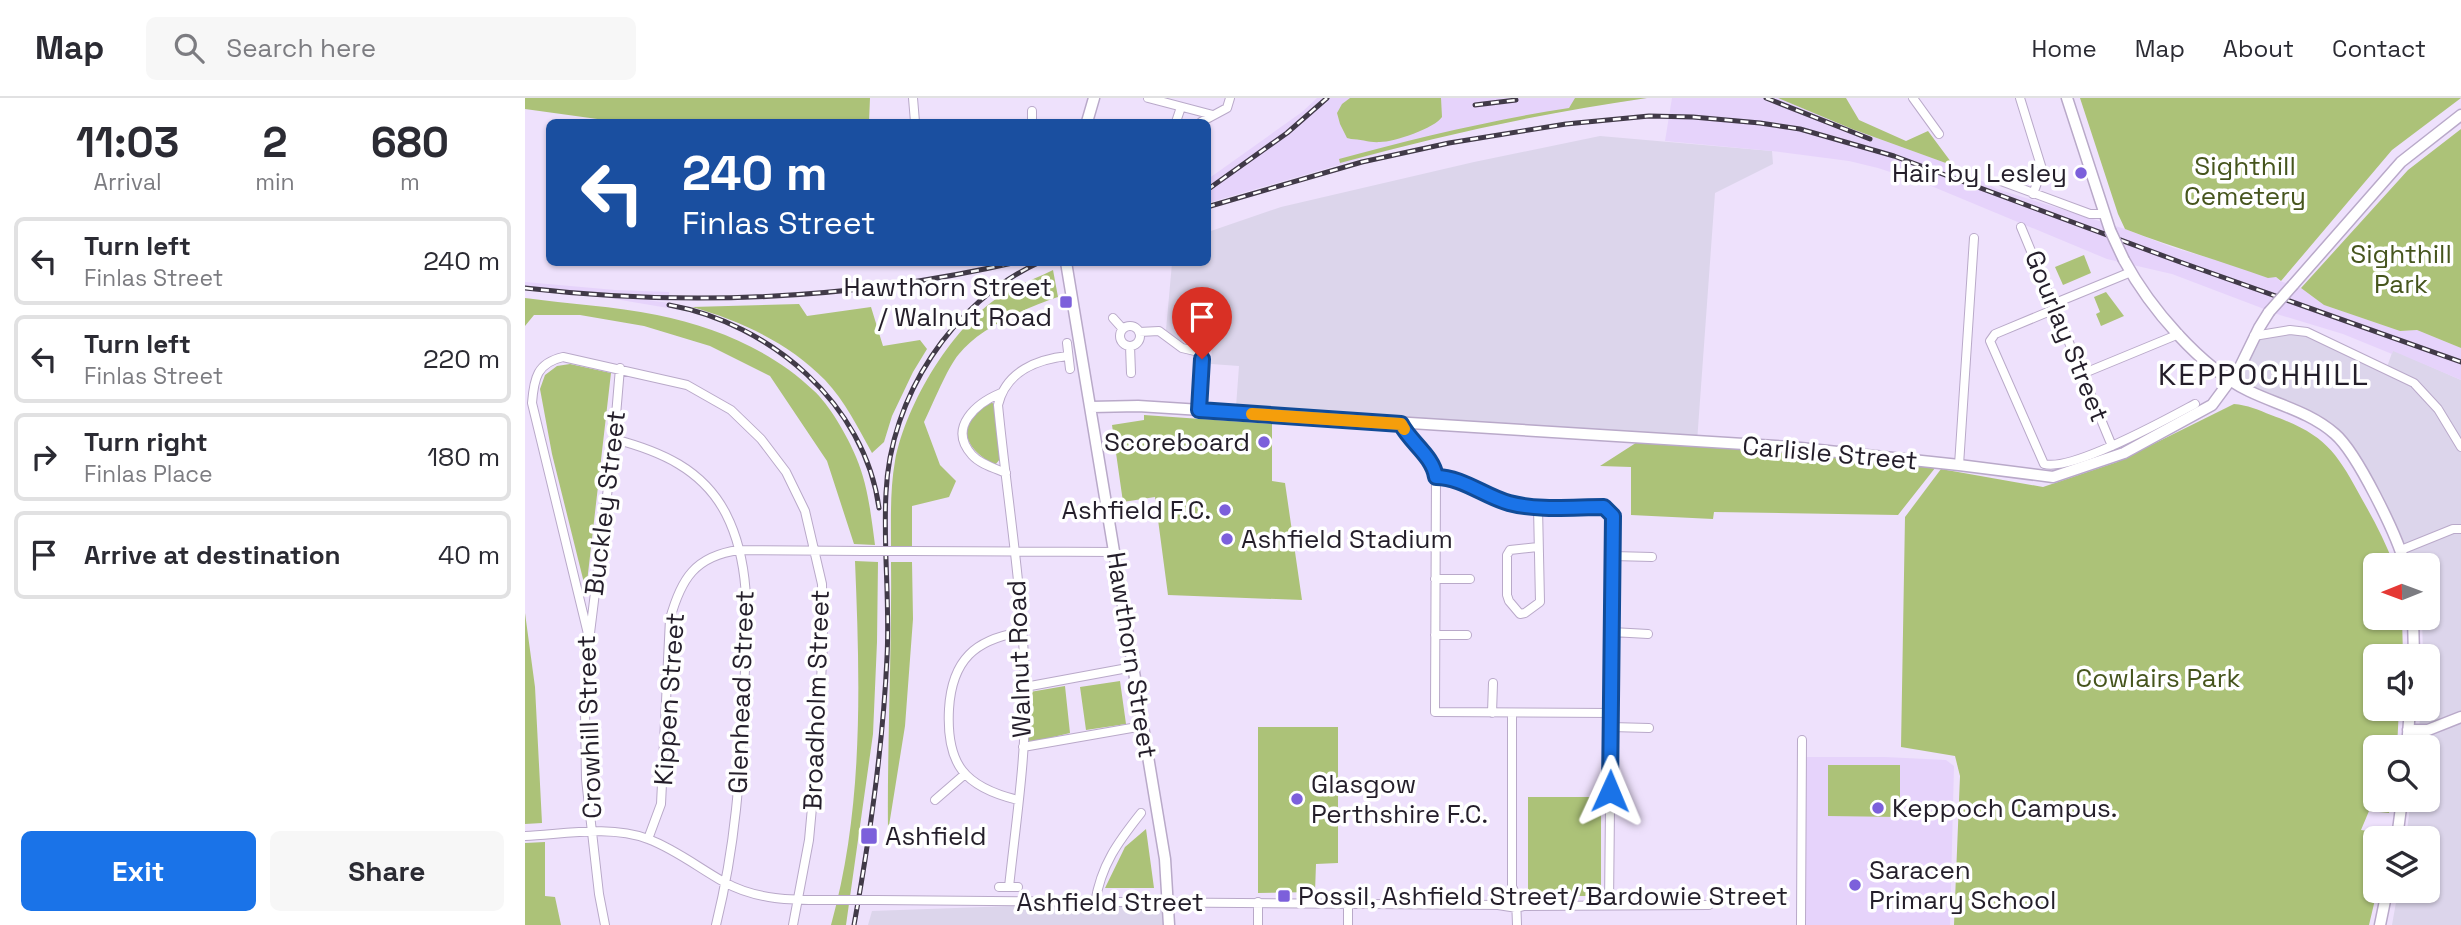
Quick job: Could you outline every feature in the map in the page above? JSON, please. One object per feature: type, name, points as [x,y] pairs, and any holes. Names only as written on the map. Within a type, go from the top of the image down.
[{"type":"street","points":[[913,98],[915,119]]},
{"type":"street","points":[[1088,119],[1094,98]]},
{"type":"street","points":[[1148,98],[1213,115]]},
{"type":"street","points":[[1206,119],[1227,108],[1230,98]]},
{"type":"street","points":[[1913,98],[1939,134]]},
{"type":"street","points":[[2020,98],[2042,169],[2033,194]]},
{"type":"street","points":[[2067,98],[2110,230],[2131,272],[2179,334],[2206,363],[2231,381],[2308,416],[2342,440],[2353,456],[2401,553]]},
{"type":"street","points":[[1178,119],[1181,107]]},
{"type":"street","points":[[1032,111],[1032,119]]},
{"type":"street","name":"Carlisle Street","points":[[1091,407],[1199,410],[1791,447],[1959,464],[2041,476],[2065,475],[2124,453],[2197,415],[2214,403],[2231,381],[2269,313],[2293,285],[2401,162],[2461,115]]},
{"type":"street","points":[[2003,182],[2090,214],[2105,214]]},
{"type":"street","name":"Gourlay Street","points":[[2021,226],[2112,446]]},
{"type":"street","points":[[1959,464],[1974,238]]},
{"type":"street","name":"Hawthorn Street","points":[[1067,266],[1165,859],[1169,925]]},
{"type":"street","points":[[2131,272],[1991,338],[1991,345],[2044,464],[2058,464],[2112,446],[2195,404]]},
{"type":"street","points":[[1113,318],[1122,328]]},
{"type":"street","points":[[1122,328],[1132,325],[1139,332],[1159,331],[1182,348],[1199,352],[1202,359],[1199,410]]},
{"type":"street","points":[[1122,328],[1120,338],[1123,344],[1130,346],[1138,341],[1139,332]]},
{"type":"street","points":[[2255,336],[2290,330],[2307,332],[2404,376],[2429,397],[2461,447]]},
{"type":"street","points":[[2082,374],[2179,334]]},
{"type":"street","points":[[1067,343],[1070,369]]},
{"type":"street","points":[[1130,346],[1131,373]]},
{"type":"street","points":[[1006,473],[978,460],[970,453],[963,431],[966,420],[980,403],[1001,393],[1023,370],[1034,363],[1047,358],[1068,356]]},
{"type":"street","name":"Crowhill Street","points":[[605,925],[586,779],[584,742],[589,638],[532,403],[533,386],[540,370],[551,360],[563,357],[620,368]]},
{"type":"street","name":"Buckley Street","points":[[589,638],[614,439],[620,368]]},
{"type":"street","name":"Broadholm Street","points":[[620,368],[687,385],[731,410],[761,439],[786,472],[805,511],[822,584],[821,671],[809,840],[793,925]]},
{"type":"street","name":"Walnut Road","points":[[999,887],[1014,887],[1025,687],[1022,632],[998,405],[1001,393]]},
{"type":"street","points":[[1401,424],[1408,437],[1431,463],[1436,477],[1435,712],[1611,713]]},
{"type":"street","name":"Glenhead Street","points":[[614,439],[649,448],[682,465],[706,488],[725,513],[739,551],[745,580],[747,620],[740,781],[735,836],[716,925]]},
{"type":"street","points":[[1436,477],[1447,477],[1507,502],[1538,507],[1604,507],[1613,516],[1609,905]]},
{"type":"street","points":[[1538,507],[1540,602],[1525,614],[1520,614],[1507,595],[1507,555],[1510,550],[1538,548]]},
{"type":"street","points":[[2400,550],[2453,529],[2461,529]]},
{"type":"street","name":"Kippen Street","points":[[648,839],[661,804],[670,619],[678,592],[695,568],[720,553],[739,551],[1115,552]]},
{"type":"street","points":[[1613,556],[1652,557]]},
{"type":"street","points":[[1435,579],[1470,579]]},
{"type":"street","points":[[1018,800],[986,791],[965,774],[953,754],[948,730],[950,690],[965,658],[975,648],[1000,635],[1022,632]]},
{"type":"street","points":[[1612,632],[1648,634]]},
{"type":"street","points":[[1435,635],[1467,635]]},
{"type":"street","points":[[1025,687],[1133,667]]},
{"type":"street","points":[[1492,713],[1493,683]]},
{"type":"street","points":[[1512,713],[1512,886],[1517,908],[1517,925]]},
{"type":"street","points":[[2409,730],[2428,730],[2461,717]]},
{"type":"street","points":[[2408,735],[2409,721]]},
{"type":"street","points":[[1023,747],[1143,726]]},
{"type":"street","points":[[1611,727],[1649,728]]},
{"type":"street","points":[[1801,925],[1802,740]]},
{"type":"street","points":[[935,800],[965,774]]},
{"type":"street","points":[[1095,902],[1099,878],[1108,859],[1141,813]]},
{"type":"street","name":"Ashfield Street","points":[[525,835],[593,831],[648,839],[726,883],[765,898],[1498,905],[1517,908],[1709,905]]},
{"type":"street","points":[[1258,902],[1258,925]]},
{"type":"street","points":[[2380,925],[2385,903]]},
{"type":"street","points":[[1348,904],[1348,925]]},
{"type":"shaded area","points":[[1317,98],[1647,98],[1578,108],[1431,138],[1211,202],[1211,177],[1302,112]]},
{"type":"shaded area","points":[[1672,98],[1778,98],[1852,129],[1954,166],[1997,189],[2125,229],[2174,248],[2276,277],[2301,288],[2324,305],[2400,331],[2417,330],[2461,348],[2461,380],[2393,351],[2392,354],[2343,334],[2280,315],[2172,274],[2107,259],[1924,183],[1878,168],[1849,161],[1772,151],[1665,141]]},
{"type":"shaded area","points":[[1600,136],[1772,151],[1773,164],[1715,193],[1697,442],[1340,419],[1236,407],[1239,366],[1211,364],[1212,345],[1181,341],[1166,330],[1172,266],[1211,266],[1211,231],[1281,207]]},
{"type":"shaded area","points":[[525,282],[669,292],[669,301],[647,300],[669,303],[668,308],[609,298],[525,290]]},
{"type":"shaded area","points":[[2302,331],[2387,367],[2393,350],[2461,380],[2461,925],[2392,925],[2396,903],[2440,903],[2440,826],[2408,826],[2409,812],[2440,812],[2440,735],[2418,735],[2420,721],[2440,721],[2440,644],[2423,644],[2422,630],[2440,630],[2440,553],[2407,553],[2336,435],[2231,381],[2254,336]]},
{"type":"shaded area","name":"Keppoch Campus.","points":[[1802,757],[1946,760],[1954,766],[1950,925],[1801,925]]},
{"type":"shaded area","points":[[1169,902],[1169,925],[868,925],[872,911]]},
{"type":"green space","points":[[525,98],[870,98],[869,119],[597,119],[525,109]]},
{"type":"green space","points":[[1350,98],[1441,98],[1442,117],[1423,130],[1395,140],[1377,142],[1351,139],[1347,138],[1337,113],[1342,104]]},
{"type":"green space","points":[[1575,98],[1647,98],[1492,126],[1340,163],[1339,159],[1424,137],[1569,108]]},
{"type":"green space","points":[[1778,98],[1846,98],[1859,120],[1906,141],[1928,131],[1954,166],[1852,129]]},
{"type":"green space","name":"Sighthill Cemetery","points":[[2080,98],[2461,98],[2392,150],[2281,281],[2276,277],[2268,278],[2125,229]]},
{"type":"green space","name":"Sighthill Park","points":[[2461,129],[2461,348],[2417,330],[2400,331],[2324,305],[2301,288],[2408,170]]},
{"type":"green space","points":[[2084,255],[2091,273],[2063,285],[2055,267]]},
{"type":"green space","points":[[1053,270],[1058,297],[991,327],[968,344],[950,368],[924,422],[940,465],[956,481],[949,497],[912,506],[912,546],[891,546],[895,461],[910,414],[935,366],[986,306],[1011,290]]},
{"type":"green space","points":[[2106,292],[2124,316],[2101,326],[2096,314],[2100,312],[2094,297]]},
{"type":"green space","points":[[525,298],[624,309],[678,320],[720,333],[779,363],[819,396],[848,440],[869,500],[875,545],[854,544],[827,461],[770,376],[710,346],[644,326],[580,315],[534,315],[525,326]]},
{"type":"green space","points":[[799,304],[807,316],[871,307],[883,346],[920,340],[927,349],[892,416],[884,442],[872,453],[839,397],[811,367],[780,344],[746,326],[692,307]]},
{"type":"green space","points":[[570,364],[611,373],[586,591],[552,454],[540,389],[545,375],[557,366]]},
{"type":"green space","points":[[989,401],[994,404],[1000,459],[995,465],[976,451],[966,432],[972,416]]},
{"type":"green space","name":"Cowlairs Park","points":[[2234,404],[2244,405],[2290,422],[2317,438],[2337,457],[2354,484],[2389,553],[2363,553],[2363,630],[2402,630],[2403,644],[2363,644],[2363,721],[2398,721],[2398,735],[2363,735],[2363,812],[2369,812],[2361,830],[2363,903],[2374,903],[2369,925],[1954,925],[1960,776],[1955,756],[1901,747],[1905,517],[1941,469],[2043,487],[2117,462]]},
{"type":"green space","name":"Ashfield Stadium","points":[[1144,415],[1272,424],[1272,481],[1285,483],[1302,600],[1168,595],[1155,497],[1123,502],[1112,425],[1144,420]]},
{"type":"green space","points":[[1642,439],[1939,463],[1898,515],[1714,512],[1713,519],[1631,515],[1631,467],[1600,466]]},
{"type":"green space","points":[[855,561],[878,562],[873,734],[846,925],[831,925],[842,880],[854,790],[858,698]]},
{"type":"green space","points":[[891,562],[912,562],[913,619],[905,726],[888,832],[888,764]]},
{"type":"green space","points":[[525,613],[535,687],[542,823],[525,824]]},
{"type":"green space","points":[[1120,681],[1126,724],[1086,730],[1080,687]]},
{"type":"green space","points":[[1065,686],[1070,733],[1028,743],[1030,692]]},
{"type":"green space","points":[[1258,727],[1338,727],[1338,863],[1316,864],[1315,892],[1258,893]]},
{"type":"green space","points":[[1828,765],[1900,765],[1900,817],[1828,816]]},
{"type":"green space","points":[[1528,797],[1601,797],[1601,896],[1528,896]]},
{"type":"green space","points":[[1146,829],[1154,888],[1105,888],[1125,847]]},
{"type":"green space","points":[[545,842],[545,896],[555,897],[561,925],[525,925],[525,843]]},
{"type":"railway","points":[[1211,187],[1287,133],[1327,98]]},
{"type":"railway","points":[[1766,98],[1870,139]]},
{"type":"railway","points":[[1475,105],[1516,100]]},
{"type":"railway","points":[[1211,206],[1362,162],[1449,143],[1566,124],[1649,116],[1760,123],[1800,129],[1894,156],[2461,362]]},
{"type":"railway","points":[[525,288],[648,297],[772,296],[895,284],[998,266]]},
{"type":"railway","points":[[854,925],[882,725],[888,636],[886,493],[890,457],[899,422],[913,388],[931,356],[954,327],[979,301],[1008,279],[1032,266]]},
{"type":"railway","points":[[669,305],[706,315],[742,330],[776,350],[807,374],[833,403],[854,435],[870,470],[879,508]]},
{"type":"slow traffic","points":[[1252,414],[1401,424],[1404,429]]},
{"type":"place","name":"Hair by Lesley","points":[[2081,173]]},
{"type":"place","name":"Hawthorn Street / Walnut Road","points":[[1066,302]]},
{"type":"place","name":"Scoreboard","points":[[1264,442]]},
{"type":"place","name":"Ashfield F.C.","points":[[1225,510]]},
{"type":"place","name":"Ashfield Stadium","points":[[1227,539]]},
{"type":"place","name":"Glasgow Perthshire F.C.","points":[[1297,799]]},
{"type":"place","name":"Keppoch Campus.","points":[[1878,808]]},
{"type":"place","name":"Ashfield","points":[[869,836]]},
{"type":"place","name":"Saracen Primary School","points":[[1855,885]]},
{"type":"place","name":"Possil, Ashfield Street/ Bardowie Street","points":[[1284,896]]},
{"type":"district","name":"KEPPOCHHILL","points":[[2264,375]]},
{"type":"route","points":[[1202,359],[1199,410],[1401,424],[1408,437],[1431,463],[1436,477],[1447,477],[1507,502],[1525,506],[1604,507],[1613,516],[1610,791]]}]
